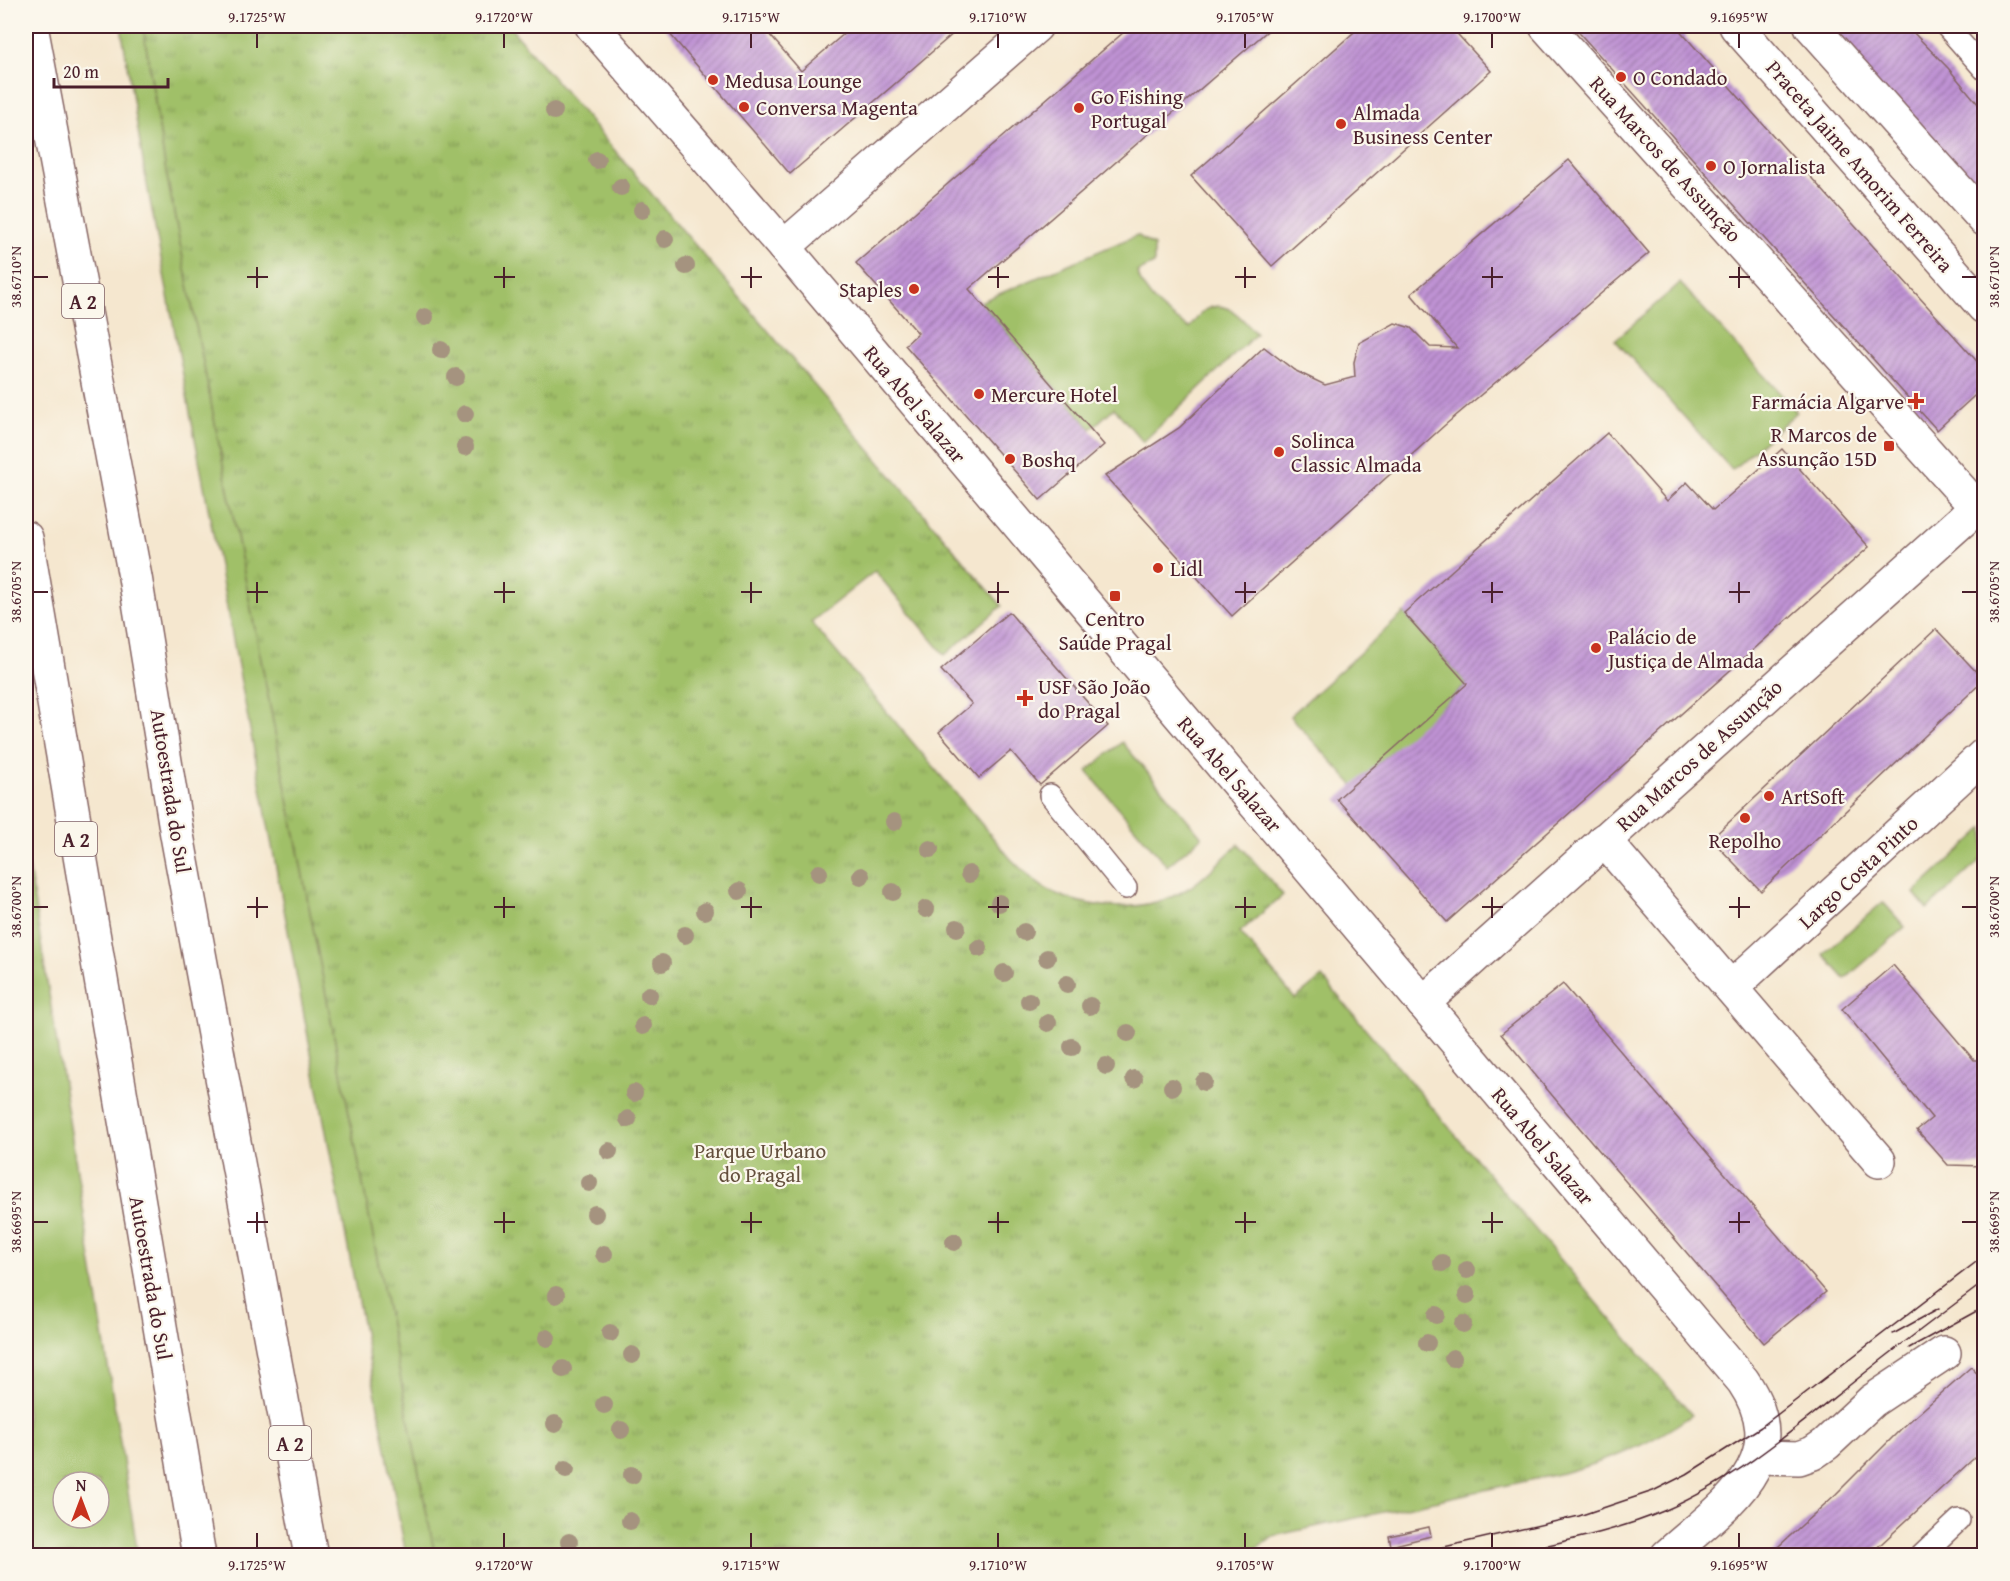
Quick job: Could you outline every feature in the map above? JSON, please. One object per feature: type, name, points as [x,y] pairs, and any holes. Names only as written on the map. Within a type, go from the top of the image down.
[{"type":"main road","name":"Autoestrada do Sul","points":[[31,26],[135,577],[177,835],[311,1556]]},
{"type":"main road","name":"Rua Abel Salazar","points":[[592,26],[784,247],[1743,1380],[1759,1411],[1760,1457]]},
{"type":"main road","points":[[784,247],[1036,26]]},
{"type":"main road","name":"Rua Marcos de Assunção","points":[[1423,1003],[1981,504],[1546,26]]},
{"type":"main road","name":"Praceta Jaime Amorim Ferreira","points":[[1736,26],[1984,307]]},
{"type":"main road","points":[[1811,26],[1984,219]]},
{"type":"main road","name":"Autoestrada do Sul","points":[[26,538],[199,1556]]},
{"type":"main road","name":"Largo Costa Pinto","points":[[1731,988],[1984,755]]},
{"type":"main road","points":[[1604,840],[1879,1161]]},
{"type":"main road","points":[[1667,1556],[1736,1495],[1747,1482],[1760,1457],[1799,1458],[1813,1453],[1826,1444],[1872,1401],[1944,1353]]},
{"type":"lane","points":[[1946,26],[1984,69]]},
{"type":"lane","points":[[1050,795],[1126,888]]},
{"type":"lane","points":[[1920,1556],[1959,1520]]},
{"type":"green space","points":[[121,26],[143,26],[166,171],[435,1555],[406,1555],[145,174]]},
{"type":"green space","name":"Parque Urbano do Pragal","points":[[143,26],[509,26],[1002,606],[945,655],[875,571],[811,622],[1011,859],[1041,886],[1062,896],[1098,905],[1135,906],[1154,903],[1187,889],[1239,844],[1283,895],[1240,932],[1295,999],[1322,977],[1692,1415],[1646,1443],[1581,1468],[1273,1536],[1249,1555],[435,1555],[166,171]]},
{"type":"green space","points":[[1137,235],[1154,246],[1154,264],[1137,272],[1151,298],[1165,311],[1189,328],[1205,310],[1220,306],[1234,312],[1256,334],[1143,442],[1114,408],[1091,429],[980,302]]},
{"type":"green space","points":[[1680,283],[1797,412],[1732,470],[1615,340]]},
{"type":"green space","points":[[1404,613],[1467,684],[1354,786],[1290,716]]},
{"type":"green space","points":[[1122,742],[1202,837],[1167,866],[1087,771]]},
{"type":"green space","points":[[1984,828],[1984,857],[1927,909],[1914,893]]},
{"type":"green space","points":[[26,864],[29,868],[138,1555],[26,1555]]},
{"type":"green space","points":[[1883,902],[1905,927],[1845,979],[1823,954]]},
{"type":"green space","points":[[1984,1474],[1984,1502],[1974,1483]]},
{"type":"green space","points":[[1984,1539],[1984,1555],[1948,1555],[1972,1551]]},
{"type":"building","points":[[663,26],[762,26],[801,71],[853,26],[962,26],[790,174]]},
{"type":"building","points":[[1131,26],[1273,26],[969,289],[1104,445],[1040,500],[905,345],[918,333],[856,263]]},
{"type":"building","name":"Almada Business Center","points":[[1361,26],[1450,26],[1491,71],[1272,266],[1191,176]]},
{"type":"building","points":[[1573,26],[1676,26],[1984,369],[1984,387],[1937,430]]},
{"type":"building","points":[[1821,26],[1907,26],[1948,68],[1984,111],[1984,209]]},
{"type":"building","name":"Solinca Classic Almada","points":[[1569,160],[1649,253],[1445,425],[1232,616],[1105,476],[1179,428],[1264,347],[1294,370],[1325,385],[1355,377],[1354,362],[1359,343],[1395,323],[1411,328],[1430,347],[1457,348],[1411,294]]},
{"type":"building","name":"Palácio de Justiça de Almada","points":[[1607,433],[1667,501],[1687,482],[1713,510],[1782,449],[1869,547],[1447,922],[1337,799],[1467,684],[1404,613]]},
{"type":"building","points":[[1009,612],[1108,726],[1040,785],[1011,751],[979,778],[939,732],[972,704],[941,670]]},
{"type":"building","points":[[1936,629],[1984,680],[1761,891],[1711,839]]},
{"type":"building","points":[[1893,965],[1974,1060],[1984,1060],[1984,1166],[1948,1165],[1917,1130],[1932,1118],[1842,1009]]},
{"type":"building","points":[[1563,984],[1826,1292],[1764,1343],[1501,1034]]},
{"type":"building","points":[[1971,1367],[1984,1381],[1984,1449],[1868,1556],[1768,1556],[1836,1494],[1901,1429]]},
{"type":"building","points":[[1429,1527],[1431,1536],[1391,1546],[1389,1536]]},
{"type":"tram line","points":[[1405,1556],[1579,1516],[1653,1491],[1687,1474],[1761,1427],[1984,1256]]},
{"type":"tram line","points":[[1499,1556],[1584,1537],[1625,1525],[1693,1497],[1768,1449],[1984,1282]]},
{"type":"tram line","points":[[1909,1348],[1984,1307]]},
{"type":"tram line","points":[[1893,1334],[1938,1309]]},
{"type":"place","name":"O Condado","points":[[1621,77]]},
{"type":"place","name":"Medusa Lounge","points":[[713,80]]},
{"type":"place","name":"Conversa Magenta","points":[[744,107]]},
{"type":"place","name":"Go Fishing Portugal","points":[[1079,108]]},
{"type":"place","name":"Almada Business Center","points":[[1341,124]]},
{"type":"place","name":"O Jornalista","points":[[1711,166]]},
{"type":"place","name":"Staples","points":[[914,289]]},
{"type":"place","name":"Mercure Hotel","points":[[979,394]]},
{"type":"place","name":"Farmácia Algarve","points":[[1916,401]]},
{"type":"place","name":"R Marcos de Assunção 15D","points":[[1889,446]]},
{"type":"place","name":"Solinca Classic Almada","points":[[1279,452]]},
{"type":"place","name":"Boshq","points":[[1010,459]]},
{"type":"place","name":"Lidl","points":[[1158,568]]},
{"type":"place","name":"Centro Saúde Pragal","points":[[1115,596]]},
{"type":"place","name":"Palácio de Justiça de Almada","points":[[1596,648]]},
{"type":"place","name":"USF São João do Pragal","points":[[1025,698]]},
{"type":"place","name":"ArtSoft","points":[[1769,796]]},
{"type":"place","name":"Repolho","points":[[1745,818]]}]
